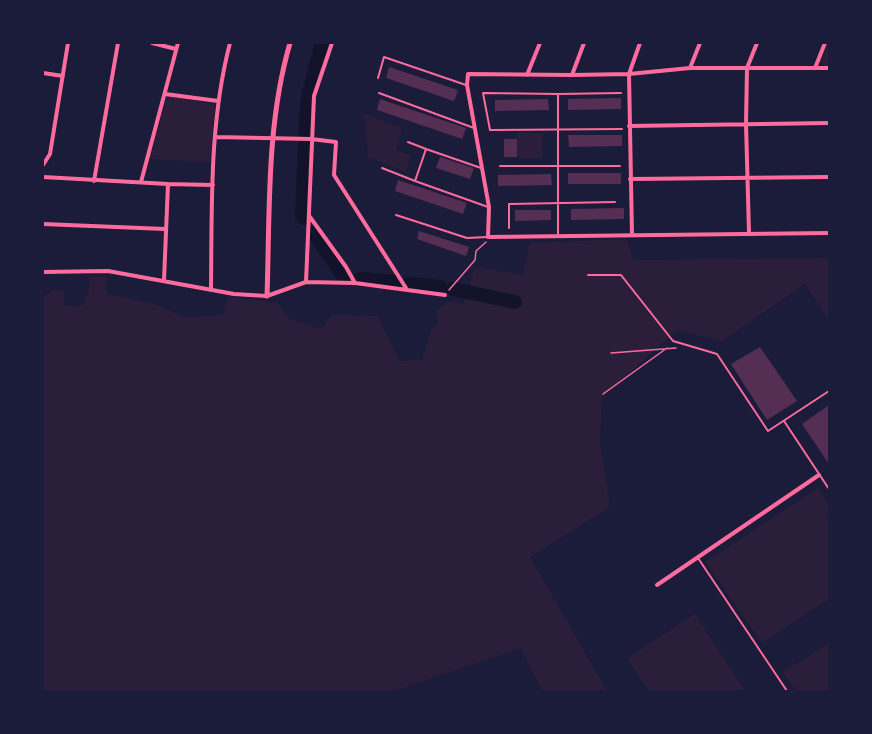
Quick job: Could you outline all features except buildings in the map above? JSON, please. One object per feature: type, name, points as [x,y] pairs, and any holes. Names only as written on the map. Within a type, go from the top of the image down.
[{"type":"street","points":[[43,165],[50,154],[68,43],[72,43]]},
{"type":"street","points":[[94,181],[118,43]]},
{"type":"street","points":[[152,43],[176,49]]},
{"type":"street","points":[[141,182],[178,43]]},
{"type":"street","points":[[211,290],[213,185],[218,101],[230,43]]},
{"type":"street","points":[[267,296],[273,139],[280,83],[290,43]]},
{"type":"street","points":[[306,282],[314,96],[332,43]]},
{"type":"street","points":[[527,75],[540,43]]},
{"type":"street","points":[[572,75],[584,43]]},
{"type":"street","points":[[632,235],[628,74],[640,43]]},
{"type":"street","points":[[690,68],[700,43]]},
{"type":"street","points":[[749,233],[746,124],[747,68],[757,43]]},
{"type":"street","points":[[815,68],[825,43]]},
{"type":"street","points":[[829,68],[690,68],[628,74],[572,75],[468,74],[468,85],[481,168],[489,207],[488,237],[829,233]]},
{"type":"street","points":[[43,73],[63,76]]},
{"type":"street","points":[[165,94],[218,101]]},
{"type":"street","points":[[629,126],[829,123]]},
{"type":"street","points":[[216,136],[311,139],[336,142],[334,175],[406,288]]},
{"type":"street","points":[[43,177],[94,181],[213,185]]},
{"type":"street","points":[[630,178],[829,177]]},
{"type":"street","points":[[164,280],[168,184]]},
{"type":"street","points":[[309,216],[346,267],[355,283]]},
{"type":"street","points":[[43,224],[165,229]]},
{"type":"street","points":[[43,272],[108,271],[164,280],[211,290],[267,296],[306,282],[355,283],[406,288],[445,294]]},
{"type":"street","points":[[658,585],[820,475]]},
{"type":"lane","points":[[378,78],[384,57],[468,85]]},
{"type":"lane","points":[[378,93],[475,128]]},
{"type":"lane","points":[[621,93],[483,94],[490,130],[622,129]]},
{"type":"lane","points":[[558,94],[558,237]]},
{"type":"lane","points":[[408,142],[481,168]]},
{"type":"lane","points":[[415,181],[426,149]]},
{"type":"lane","points":[[500,166],[620,166]]},
{"type":"lane","points":[[382,168],[489,207]]},
{"type":"lane","points":[[509,228],[509,204],[615,202]]},
{"type":"lane","points":[[396,215],[467,238],[488,237]]},
{"type":"lane","points":[[588,275],[621,275],[672,341],[717,354],[768,432],[829,390]]},
{"type":"lane","points":[[784,421],[829,489]]},
{"type":"lane","points":[[698,558],[787,691]]},
{"type":"path","points":[[445,294],[455,285],[475,260],[476,251],[486,242],[488,237]]},
{"type":"path","points":[[611,353],[687,346]]},
{"type":"path","points":[[603,394],[667,348]]},
{"type":"shaded area","points":[[829,43],[829,66],[825,66],[821,62]]},
{"type":"shaded area","points":[[167,96],[215,104],[210,162],[150,159]]},
{"type":"shaded area","points":[[364,114],[402,128],[396,150],[411,156],[406,172],[368,157]]},
{"type":"shaded area","points":[[517,133],[542,133],[542,158],[518,158]]},
{"type":"shaded area","points":[[626,239],[634,260],[829,258],[829,320],[805,284],[722,341],[677,330],[602,398],[600,443],[610,507],[530,557],[607,691],[542,691],[521,648],[394,691],[43,691],[43,297],[53,289],[64,290],[64,306],[84,305],[89,289],[90,276],[106,277],[107,294],[155,304],[185,318],[224,315],[228,297],[279,303],[288,318],[321,329],[332,315],[378,316],[399,361],[422,360],[431,331],[438,322],[436,311],[450,301],[464,304],[475,267],[523,275],[530,243]]},
{"type":"shaded area","points":[[818,488],[829,505],[829,515],[825,518],[827,520],[829,519],[829,599],[762,643],[705,562]]},
{"type":"shaded area","points":[[695,614],[745,691],[649,691],[627,658]]},
{"type":"shaded area","points":[[829,643],[829,691],[796,691],[783,672]]},
{"type":"waterway","points":[[305,133],[308,97],[322,43]]},
{"type":"waterway","points":[[304,218],[302,216],[305,145]]},
{"type":"waterway","points":[[314,233],[344,277]]},
{"type":"waterway","points":[[360,279],[395,282]]},
{"type":"waterway","points":[[409,284],[440,287]]},
{"type":"waterway","points":[[453,289],[515,302]]}]
